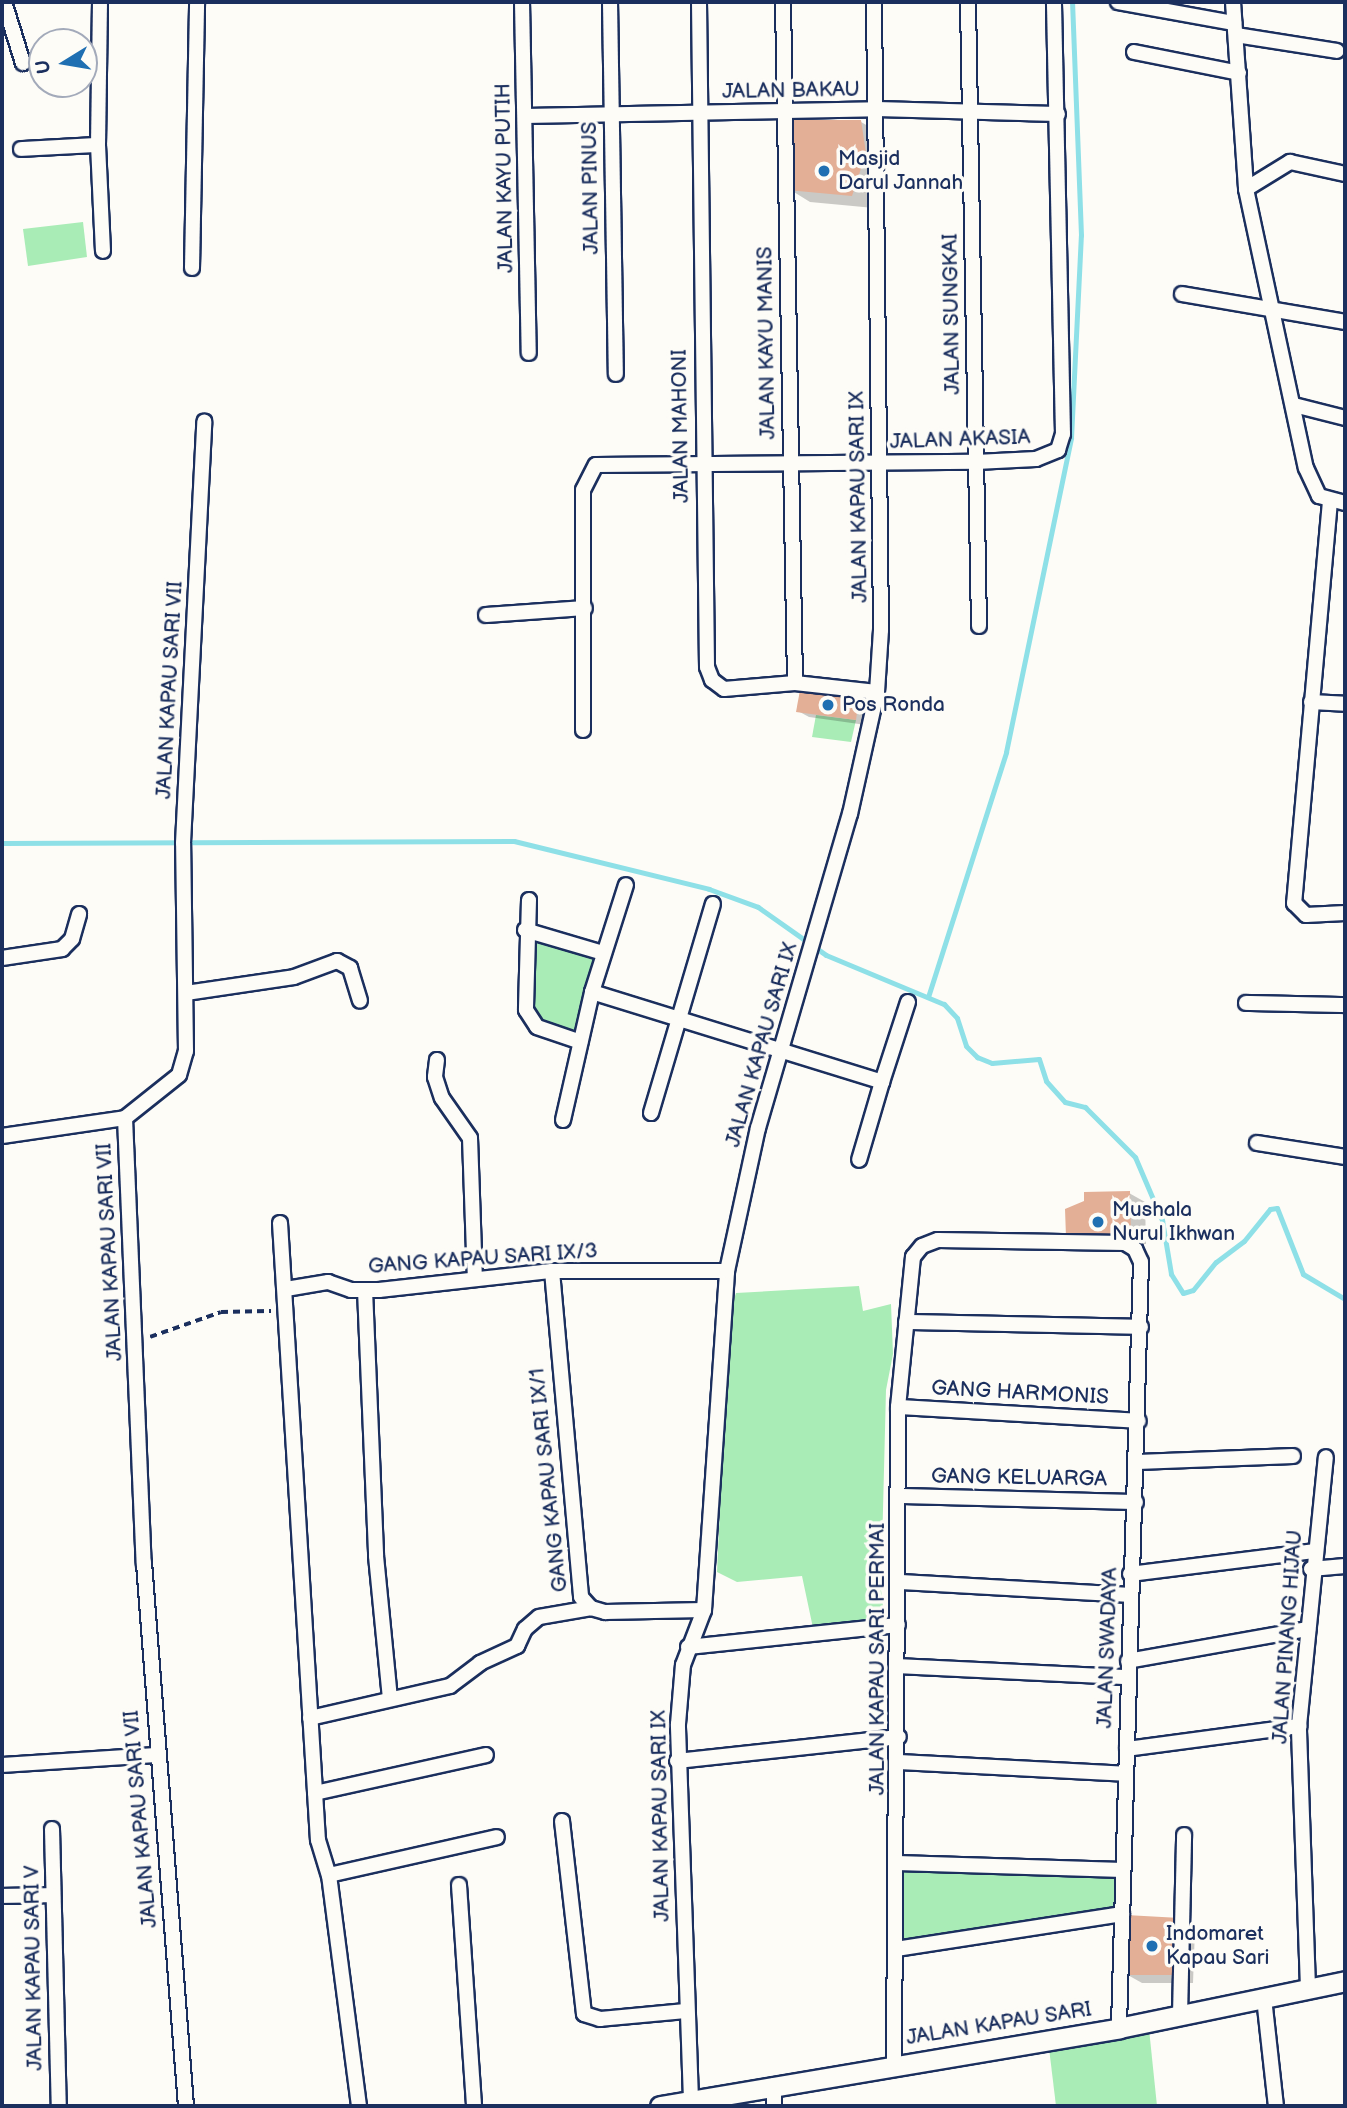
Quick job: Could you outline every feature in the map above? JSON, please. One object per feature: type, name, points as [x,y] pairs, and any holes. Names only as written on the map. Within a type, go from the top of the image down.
[{"type":"main road","name":"JALAN KAPAU SARI","points":[[660,2106],[894,2063],[1119,2028],[1345,1981]]},
{"type":"street","points":[[4,2],[23,63]]},
{"type":"street","points":[[100,2],[98,145],[103,251]]},
{"type":"street","points":[[192,268],[197,2]]},
{"type":"street","name":"JALAN KAYU PUTIH","points":[[523,2],[529,353]]},
{"type":"street","name":"JALAN PINUS","points":[[610,2],[616,374]]},
{"type":"street","name":"JALAN MAHONI","points":[[699,2],[702,461],[709,674],[724,688],[795,683],[877,692]]},
{"type":"street","name":"JALAN KAYU MANIS","points":[[783,2],[795,683]]},
{"type":"street","name":"JALAN KAPAU SARI IX","points":[[691,2100],[677,1761],[688,1647],[705,1610],[727,1271],[779,1048],[850,814],[877,692],[881,630],[874,2]]},
{"type":"street","name":"JALAN SUNGKAI","points":[[968,2],[979,626]]},
{"type":"street","name":"JALAN AKASIA","points":[[583,730],[583,490],[589,472],[606,463],[976,462],[1045,458],[1061,443],[1058,114],[1054,2]]},
{"type":"street","points":[[1118,2],[1337,51]]},
{"type":"street","points":[[1233,2],[1247,189],[1311,485],[1338,502],[1311,702],[1294,903],[1306,915],[1345,913]]},
{"type":"street","points":[[1134,52],[1239,73]]},
{"type":"street","name":"JALAN BAKAU","points":[[525,116],[784,114],[877,109],[1058,114]]},
{"type":"street","points":[[21,149],[98,145]]},
{"type":"street","points":[[1247,189],[1290,162],[1345,174]]},
{"type":"street","points":[[1182,294],[1345,322]]},
{"type":"street","points":[[1294,405],[1345,418]]},
{"type":"street","name":"JALAN KAPAU SARI VII","points":[[186,2106],[157,1755],[125,1118],[172,1082],[183,1066],[186,993],[183,843],[204,422]]},
{"type":"street","points":[[486,615],[585,608]]},
{"type":"street","points":[[1311,702],[1345,704]]},
{"type":"street","points":[[563,1120],[592,992],[626,885]]},
{"type":"street","points":[[529,900],[525,930],[526,1010],[537,1027],[580,1042]]},
{"type":"street","points":[[651,1113],[675,1019],[713,904]]},
{"type":"street","points":[[2,958],[62,950],[72,939],[79,914]]},
{"type":"street","points":[[525,930],[603,953]]},
{"type":"street","points":[[186,993],[294,977],[337,961],[350,968],[360,1001]]},
{"type":"street","points":[[592,992],[883,1082]]},
{"type":"street","points":[[859,1160],[908,1002]]},
{"type":"street","points":[[1246,1003],[1345,1005]]},
{"type":"street","points":[[437,1060],[435,1077],[442,1098],[459,1129],[470,1138],[475,1279]]},
{"type":"street","points":[[2,1136],[125,1118]]},
{"type":"street","points":[[1257,1143],[1345,1157]]},
{"type":"street","points":[[280,1223],[318,1840],[329,1875],[359,2106]]},
{"type":"street","name":"JALAN KAPAU SARI PERMAI","points":[[894,2063],[899,1762],[898,1407],[914,1257],[927,1244],[955,1239],[1125,1242],[1135,1249],[1141,1269]]},
{"type":"street","name":"JALAN SWADAYA","points":[[1119,2028],[1129,1595],[1138,1462],[1141,1269]]},
{"type":"street","name":"GANG KAPAU SARI IX/3","points":[[286,1289],[328,1282],[365,1290],[552,1271],[727,1271]]},
{"type":"street","name":"GANG KAPAU SARI IX/1","points":[[552,1271],[577,1584],[591,1608],[632,1613],[705,1610]]},
{"type":"street","points":[[365,1290],[376,1556],[390,1698]]},
{"type":"street","points":[[906,1322],[1141,1327]]},
{"type":"street","name":"GANG HARMONIS","points":[[898,1407],[1139,1421]]},
{"type":"street","points":[[1138,1462],[1293,1456]]},
{"type":"street","name":"JALAN PINANG HIJAU","points":[[1308,1988],[1299,1726],[1311,1569],[1325,1457]]},
{"type":"street","name":"GANG KELUARGA","points":[[900,1496],[1136,1502]]},
{"type":"street","points":[[1130,1574],[1314,1551]]},
{"type":"street","points":[[1311,1569],[1345,1566]]},
{"type":"street","points":[[899,1582],[1129,1595]]},
{"type":"street","points":[[310,1718],[450,1686],[480,1663],[517,1646],[525,1629],[539,1617],[591,1608]]},
{"type":"street","points":[[688,1647],[898,1625]]},
{"type":"street","points":[[1128,1661],[1308,1629]]},
{"type":"street","points":[[898,1666],[1127,1677]]},
{"type":"street","points":[[1127,1749],[1299,1726]]},
{"type":"street","points":[[677,1761],[899,1737]]},
{"type":"street","points":[[2,1765],[157,1755]]},
{"type":"street","points":[[315,1793],[486,1755]]},
{"type":"street","points":[[899,1762],[1125,1774]]},
{"type":"street","points":[[562,1821],[584,2014],[600,2019],[687,2011]]},
{"type":"street","name":"JALAN KAPAU SARI V","points":[[52,1829],[59,2106]]},
{"type":"street","points":[[1180,2016],[1184,1835]]},
{"type":"street","points":[[329,1875],[497,1837]]},
{"type":"street","points":[[897,1863],[1123,1870]]},
{"type":"street","points":[[458,1885],[474,2106]]},
{"type":"street","points":[[2,1896],[53,1895]]},
{"type":"street","points":[[896,1949],[1122,1914]]},
{"type":"street","points":[[1264,1998],[1276,2106]]},
{"type":"street","points":[[774,2085],[774,2106]]},
{"type":"path","points":[[134,1335],[150,1337],[221,1312],[286,1308]]},
{"type":"green space","points":[[83,222],[87,257],[28,266],[23,229]]},
{"type":"green space","points":[[816,715],[856,720],[851,742],[812,737]]},
{"type":"green space","points":[[533,939],[594,955],[580,1037],[539,1024],[528,1008]]},
{"type":"green space","points":[[859,1286],[863,1311],[891,1304],[893,1354],[886,1390],[881,1590],[885,1622],[813,1628],[802,1576],[737,1582],[717,1572],[729,1314],[736,1293]]},
{"type":"green space","points":[[897,1863],[1123,1870],[1122,1914],[896,1949]]},
{"type":"green space","points":[[1149,2029],[1157,2106],[1056,2106],[1049,2048]]},
{"type":"building","name":"Masjid Darul Jannah","points":[[792,120],[861,120],[866,153],[852,196],[787,190]]},
{"type":"building","name":"Pos Ronda","points":[[800,690],[859,699],[856,720],[796,712]]},
{"type":"building","name":"Mushala Nurul Ikhwan","points":[[1130,1191],[1131,1235],[1066,1237],[1065,1209],[1084,1201],[1084,1192]]},
{"type":"building","name":"Indomaret Kapau Sari","points":[[1126,1915],[1180,1918],[1177,1975],[1124,1975]]},
{"type":"waterway","points":[[928,997],[1006,752],[1071,438],[1081,235],[1072,2]]},
{"type":"waterway","points":[[2,843],[514,841],[709,889],[758,907],[826,955],[944,1004],[957,1018],[966,1046],[977,1057],[992,1063],[1039,1059],[1046,1081],[1065,1102],[1085,1107],[1135,1157],[1162,1220],[1171,1274],[1183,1293],[1193,1290],[1216,1262],[1244,1241],[1270,1209],[1277,1208],[1303,1274],[1345,1299]]},
{"type":"place","name":"Masjid Darul Jannah","points":[[824,171]]},
{"type":"place","name":"Pos Ronda","points":[[828,705]]},
{"type":"place","name":"Mushala Nurul Ikhwan","points":[[1098,1222]]},
{"type":"place","name":"Indomaret Kapau Sari","points":[[1152,1946]]}]
